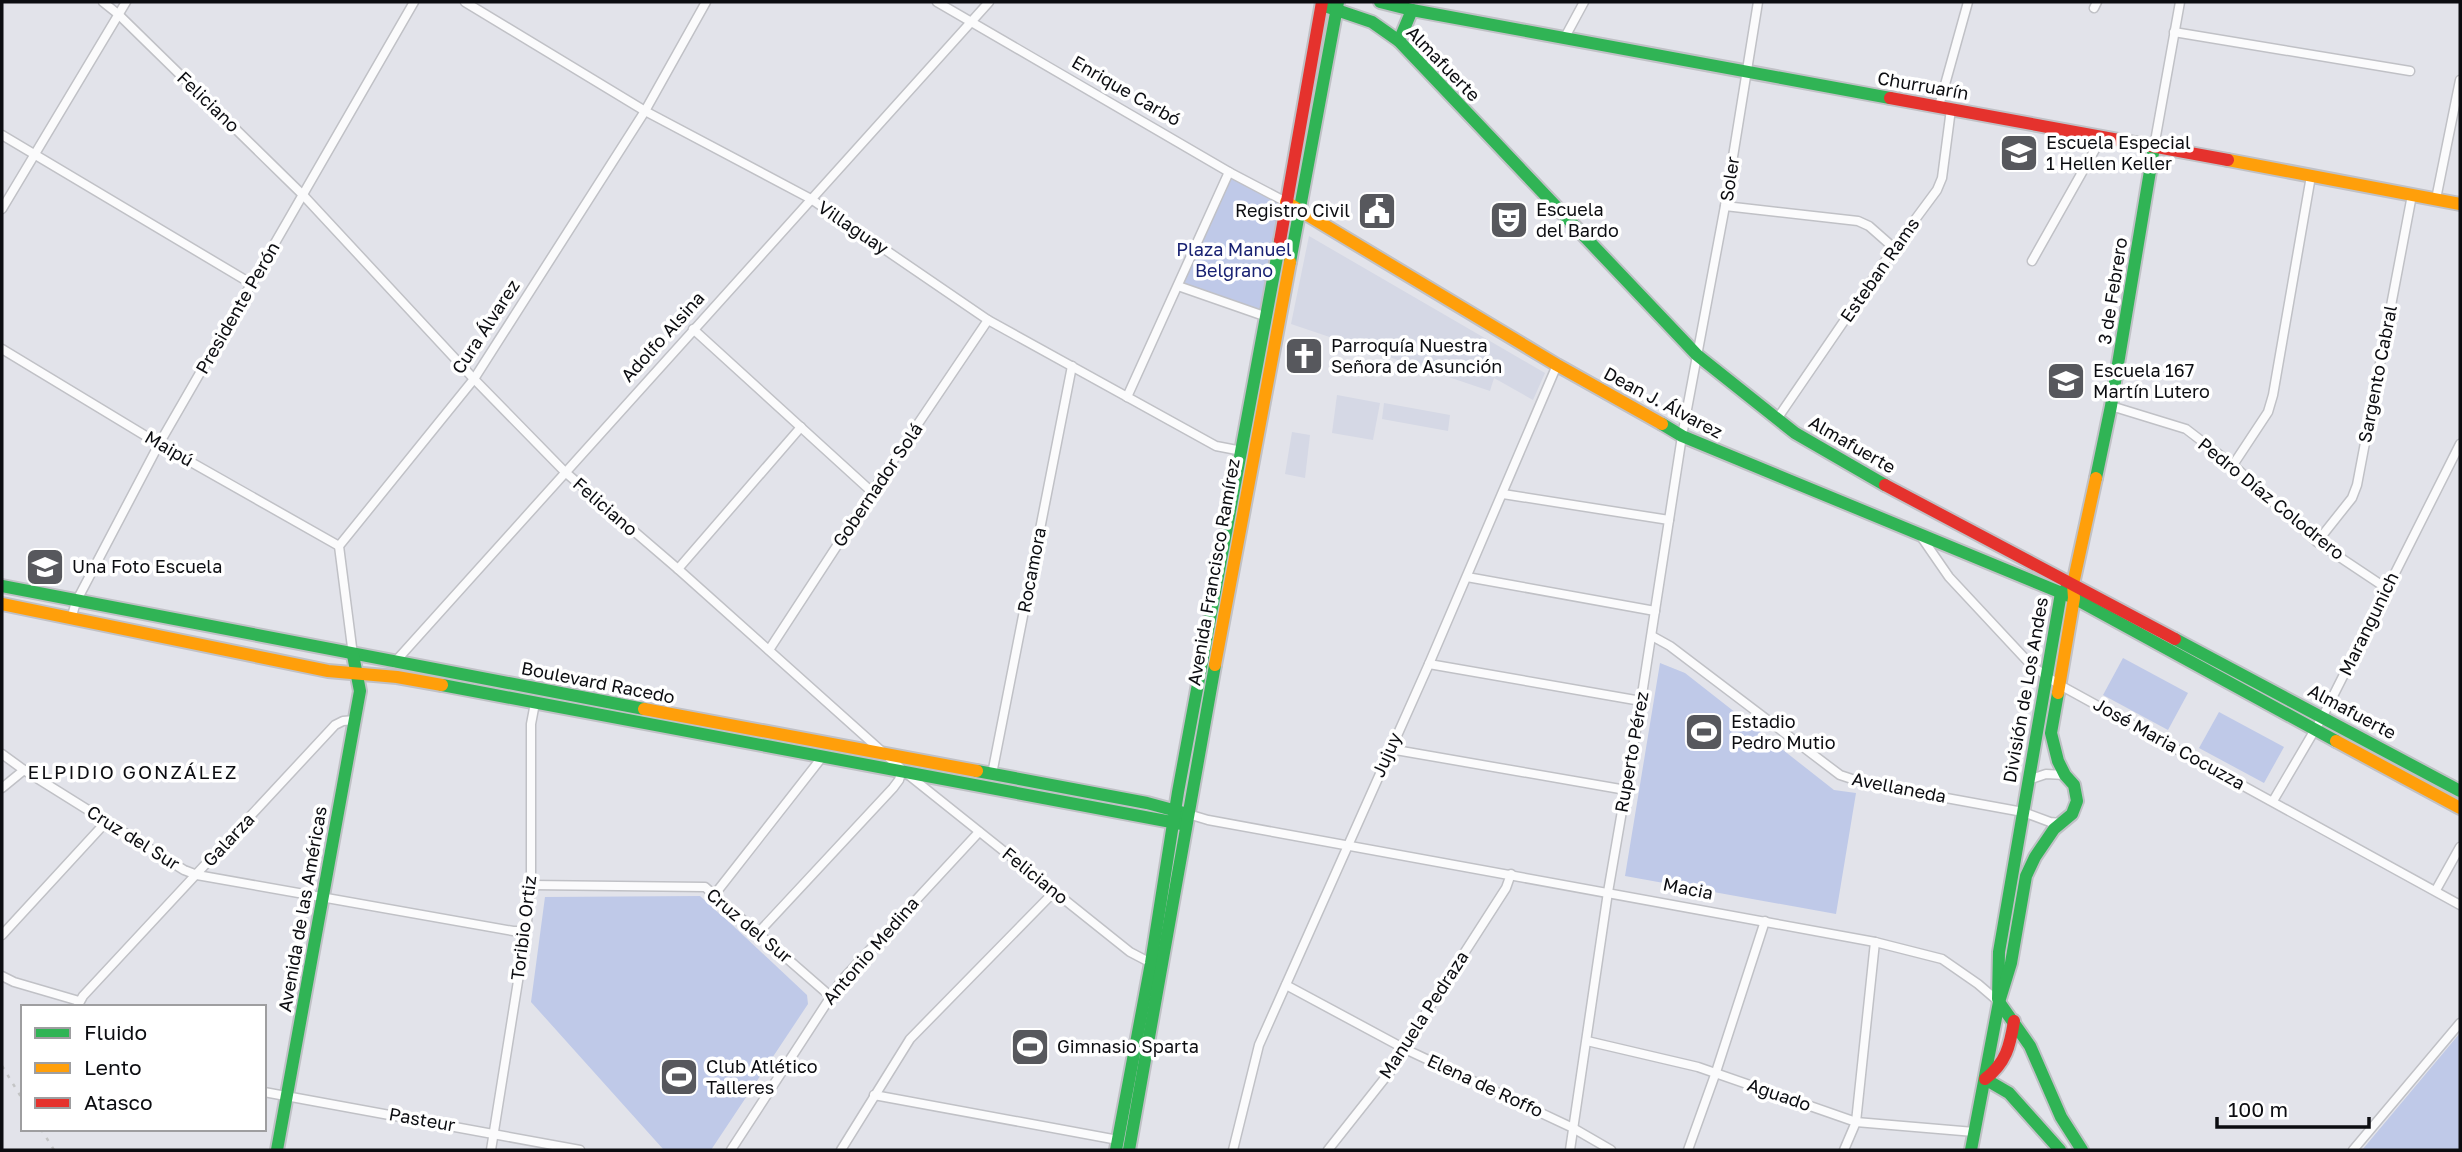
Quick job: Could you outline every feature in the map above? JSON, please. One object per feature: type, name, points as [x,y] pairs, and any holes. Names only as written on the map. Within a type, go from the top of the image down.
[{"type":"main road","name":"Churruarín","points":[[1380,2],[1564,39],[1945,107],[2460,204]]},
{"type":"main road","name":"Almafuerte","points":[[1320,3],[1337,6],[1372,22],[1399,41],[1697,355],[1777,419],[1837,459],[2460,791]]},
{"type":"main road","name":"Avenida Francisco Ramírez","points":[[1129,1150],[1242,451],[1320,3]]},
{"type":"main road","name":"Avenida Francisco Ramírez","points":[[1117,1145],[1337,6]]},
{"type":"main road","points":[[1399,41],[1412,10]]},
{"type":"main road","name":"3 de Febrero","points":[[2073,584],[2112,406],[2154,147]]},
{"type":"main road","name":"Enrique Carbó","points":[[1286,202],[1298,209]]},
{"type":"main road","name":"Dean J. Álvarez","points":[[1298,209],[1557,365],[1682,436],[2074,598]]},
{"type":"main road","name":"División de Los Andes","points":[[1999,1002],[1999,952],[2046,675],[2061,593],[2073,584]]},
{"type":"main road","name":"División de Los Andes","points":[[1971,1150],[1999,1002],[2011,963],[2026,876],[2035,857],[2061,823],[2072,814],[2077,801],[2074,785],[2065,775],[2053,747],[2051,733],[2074,598],[2073,584]]},
{"type":"main road","name":"Boulevard Racedo","points":[[2,586],[394,663],[992,774],[1181,818]]},
{"type":"main road","name":"Almafuerte","points":[[2074,598],[2460,808]]},
{"type":"main road","name":"Boulevard Racedo","points":[[2,604],[327,671],[382,676],[1181,818]]},
{"type":"main road","points":[[353,655],[356,674]]},
{"type":"main road","name":"Adolfo Alsina","points":[[360,691],[382,676],[394,663]]},
{"type":"main road","name":"Avenida de las Américas","points":[[277,1150],[360,691],[356,674]]},
{"type":"main road","name":"Macia","points":[[1999,1002],[2014,1021],[2038,1062],[2059,1117],[2082,1150]]},
{"type":"main road","name":"División de Los Andes","points":[[1985,1079],[2004,1062],[2014,1021]]},
{"type":"main road","points":[[1985,1079],[2009,1093],[2060,1150]]},
{"type":"street","name":"Feliciano","points":[[103,2],[303,195],[474,379],[565,472],[678,569],[902,770],[1130,953],[1151,963]]},
{"type":"street","points":[[2,209],[126,2]]},
{"type":"street","name":"Presidente Perón","points":[[71,619],[75,602],[159,444],[414,2]]},
{"type":"street","name":"Villaguay","points":[[465,2],[645,111],[811,199],[988,320],[1216,446],[1242,451]]},
{"type":"street","name":"Cura Álvarez","points":[[339,546],[474,379],[645,111],[705,2]]},
{"type":"street","name":"Enrique Carbó","points":[[937,2],[1229,172],[1286,202]]},
{"type":"street","name":"Adolfo Alsina","points":[[394,663],[989,2]]},
{"type":"street","points":[[1564,39],[1584,2]]},
{"type":"street","name":"Soler","points":[[1697,355],[1726,206],[1758,2]]},
{"type":"street","name":"Esteban Rams","points":[[1777,419],[1937,190],[1942,178],[1945,107],[1968,2]]},
{"type":"street","name":"3 de Febrero","points":[[2154,147],[2180,2]]},
{"type":"street","points":[[2174,32],[2410,72]]},
{"type":"street","points":[[2436,199],[2460,80]]},
{"type":"street","points":[[2,135],[252,284]]},
{"type":"street","points":[[2032,261],[2102,137]]},
{"type":"street","points":[[1127,397],[1229,172]]},
{"type":"street","points":[[2233,465],[2268,412],[2273,395],[2311,176]]},
{"type":"street","name":"Sargento Cabral","points":[[2317,542],[2352,498],[2357,485],[2412,195]]},
{"type":"street","points":[[1726,206],[1858,221],[1869,226],[1894,248]]},
{"type":"street","points":[[1178,286],[1267,317]]},
{"type":"street","name":"Gobernador Solá","points":[[769,650],[988,320]]},
{"type":"street","points":[[693,329],[872,492]]},
{"type":"street","name":"Maipú","points":[[2,349],[159,444],[339,546]]},
{"type":"street","name":"Ruperto Pérez","points":[[1570,1150],[1608,892],[1697,355]]},
{"type":"street","name":"Jujuy","points":[[1233,1150],[1256,1054],[1429,664],[1557,365]]},
{"type":"street","name":"Rocamora","points":[[992,774],[1072,366]]},
{"type":"street","name":"Pedro Díaz Colodrero","points":[[2112,406],[2186,429],[2233,465],[2317,542],[2386,588]]},
{"type":"street","points":[[678,569],[800,427]]},
{"type":"street","name":"Marangunich","points":[[2273,801],[2323,716],[2460,444]]},
{"type":"street","points":[[1503,494],[1669,520]]},
{"type":"street","name":"José Maria Cocuzza","points":[[1919,533],[1949,577],[2032,666],[2058,684],[2460,905]]},
{"type":"street","points":[[339,546],[353,655]]},
{"type":"street","points":[[1467,577],[1655,611]]},
{"type":"street","name":"Avellaneda","points":[[1651,636],[1670,646],[1840,775],[1864,783],[2023,812]]},
{"type":"street","points":[[1429,664],[1641,701]]},
{"type":"street","name":"Toribio Ortiz","points":[[491,1150],[531,885],[531,724],[535,703]]},
{"type":"street","name":"Galarza","points":[[78,1004],[335,725],[355,720]]},
{"type":"street","points":[[1390,749],[1626,790]]},
{"type":"street","name":"Cruz del Sur","points":[[2,754],[106,822],[184,870],[197,875],[513,931],[526,930]]},
{"type":"street","points":[[715,894],[823,756]]},
{"type":"street","points":[[2,788],[24,770]]},
{"type":"street","points":[[758,933],[893,788],[900,780],[902,770]]},
{"type":"street","points":[[2028,780],[2046,774],[2065,775]]},
{"type":"street","points":[[2023,812],[2061,823]]},
{"type":"street","name":"Macia","points":[[1181,818],[1209,820],[1347,844],[1875,942],[1942,959],[1969,976],[1999,1002]]},
{"type":"street","points":[[2,934],[106,822]]},
{"type":"street","name":"Antonio Medina","points":[[731,1150],[829,995],[979,832]]},
{"type":"street","points":[[2436,890],[2460,847]]},
{"type":"street","name":"Manuela Pedraza","points":[[1328,1150],[1396,1063],[1506,888],[1511,874]]},
{"type":"street","name":"Cruz del Sur","points":[[531,885],[705,887],[829,995]]},
{"type":"street","points":[[841,1150],[903,1048],[919,1028],[1054,892]]},
{"type":"street","points":[[1688,1150],[1765,921]]},
{"type":"street","points":[[1844,1150],[1856,1122],[1875,942]]},
{"type":"street","points":[[2,976],[78,1004]]},
{"type":"street","name":"Elena de Roffo","points":[[1286,985],[1405,1048],[1573,1128],[1611,1150]]},
{"type":"street","points":[[2353,1150],[2460,1023]]},
{"type":"street","name":"Aguado","points":[[1587,1041],[1716,1072],[1856,1122],[1974,1132]]},
{"type":"street","name":"Pasteur","points":[[266,1092],[580,1150]]},
{"type":"street","points":[[874,1095],[1117,1145]]},
{"type":"shaded area","points":[[1309,236],[1545,373],[1533,400],[1494,378],[1490,391],[1291,324]]},
{"type":"shaded area","points":[[1337,395],[1380,403],[1373,440],[1332,433]]},
{"type":"shaded area","points":[[1384,403],[1450,415],[1448,431],[1382,419]]},
{"type":"shaded area","points":[[1292,432],[1310,435],[1305,478],[1285,474]]},
{"type":"green space","name":"Plaza Manuel Belgrano","points":[[1229,172],[1286,202],[1267,317],[1178,286]]},
{"type":"green space","points":[[2123,658],[2188,693],[2168,730],[2103,695]]},
{"type":"green space","name":"Estadio Pedro Mutio","points":[[1660,663],[1685,673],[1834,790],[1856,793],[1836,914],[1625,876]]},
{"type":"green space","points":[[2219,712],[2284,747],[2264,783],[2199,748]]},
{"type":"green space","name":"Club Atlético Talleres","points":[[700,896],[723,917],[728,918],[728,921],[807,995],[808,1004],[711,1150],[663,1149],[531,1002],[545,897]]},
{"type":"green space","points":[[2460,1033],[2460,1150],[2362,1150]]},
{"type":"railway","points":[[2,1066],[21,1097]]},
{"type":"railway","points":[[42,1131],[54,1150]]},
{"type":"traffic: fast","points":[[1290,262],[1338,2]]},
{"type":"traffic: fast","points":[[1380,2],[1890,98]]},
{"type":"traffic: fast","points":[[1322,5],[1372,22],[1399,41],[1697,355],[1795,433],[1885,485]]},
{"type":"traffic: fast","points":[[1399,41],[1412,10]]},
{"type":"traffic: fast","points":[[2096,478],[2111,406],[2154,147]]},
{"type":"traffic: fast","points":[[1116,1150],[1151,963],[1178,792],[1280,241]]},
{"type":"traffic: fast","points":[[1662,424],[1682,436],[2074,598],[2336,741]]},
{"type":"traffic: fast","points":[[2,586],[644,709]]},
{"type":"traffic: fast","points":[[1998,999],[1999,952],[2061,593],[2067,588]]},
{"type":"traffic: fast","points":[[2175,639],[2460,791]]},
{"type":"traffic: fast","points":[[277,1150],[360,691],[353,655]]},
{"type":"traffic: fast","points":[[1129,1150],[1215,665]]},
{"type":"traffic: fast","points":[[442,685],[1182,824]]},
{"type":"traffic: fast","points":[[1971,1150],[1999,1002],[2011,963],[2026,876],[2054,829],[2072,814],[2077,801],[2074,785],[2058,761],[2051,733],[2058,693]]},
{"type":"traffic: fast","points":[[977,771],[1147,803],[1184,813]]},
{"type":"traffic: fast","points":[[1999,1002],[2030,1046],[2061,1117],[2082,1150]]},
{"type":"traffic: fast","points":[[1985,1079],[2009,1093],[2060,1150]]},
{"type":"traffic: slow","points":[[2228,160],[2460,204]]},
{"type":"traffic: slow","points":[[1286,202],[1557,365],[1662,424]]},
{"type":"traffic: slow","points":[[1215,665],[1290,262]]},
{"type":"traffic: slow","points":[[2058,693],[2074,598],[2073,584],[2096,478]]},
{"type":"traffic: slow","points":[[2,604],[328,671],[397,677],[442,685]]},
{"type":"traffic: slow","points":[[644,709],[977,771]]},
{"type":"traffic: slow","points":[[2336,741],[2460,808]]},
{"type":"traffic: jam","points":[[1280,241],[1322,2]]},
{"type":"traffic: jam","points":[[1890,98],[2228,160]]},
{"type":"traffic: jam","points":[[1885,485],[2175,639]]},
{"type":"traffic: jam","points":[[1985,1079],[1998,1067],[2006,1053],[2014,1021]]},
{"type":"place","name":"Escuela Especial 1 Hellen Keller","points":[[2019,153]]},
{"type":"place","name":"Registro Civil","points":[[1377,211]]},
{"type":"place","name":"Escuela del Bardo","points":[[1509,220]]},
{"type":"place","name":"Parroquía Nuestra Señora de Asunción","points":[[1304,356]]},
{"type":"place","name":"Escuela 167 Martín Lutero","points":[[2066,381]]},
{"type":"place","name":"Una Foto Escuela","points":[[45,567]]},
{"type":"place","name":"Estadio Pedro Mutio","points":[[1704,732]]},
{"type":"place","name":"Gimnasio Sparta","points":[[1030,1047]]},
{"type":"place","name":"Club Atlético Talleres","points":[[679,1077]]},
{"type":"district","name":"ELPIDIO GONZÁLEZ","points":[[133,772]]}]
